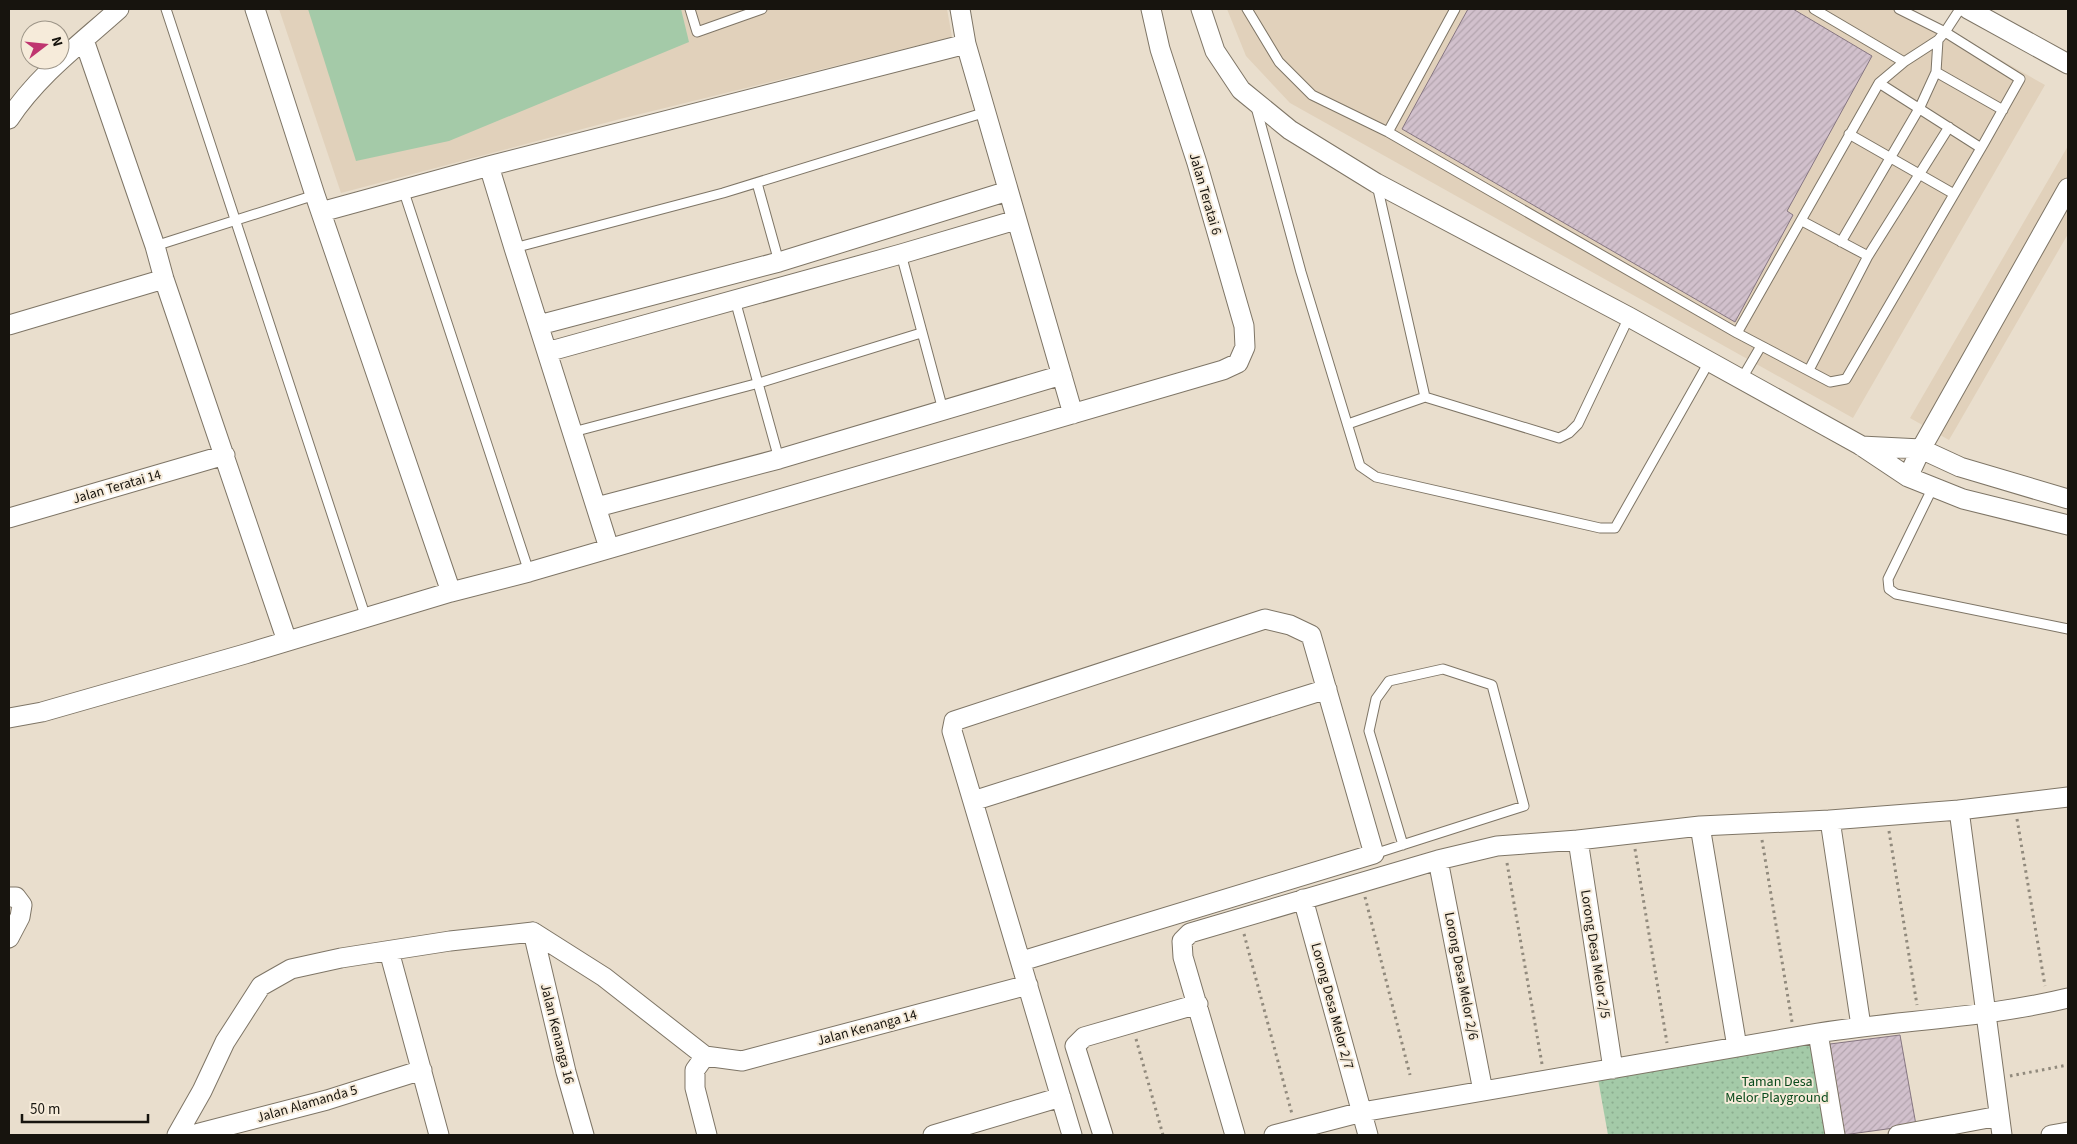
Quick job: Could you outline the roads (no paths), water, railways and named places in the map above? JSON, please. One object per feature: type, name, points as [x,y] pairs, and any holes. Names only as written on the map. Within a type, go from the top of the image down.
[{"type":"street","points":[[9,119],[29,92],[50,70],[119,9]]},
{"type":"street","points":[[255,9],[318,203],[450,592]]},
{"type":"street","points":[[9,718],[42,712],[450,592],[529,572],[1074,414],[966,44],[960,9]]},
{"type":"street","name":"Jalan Teratai 6","points":[[1074,414],[1223,370],[1238,363],[1245,347],[1244,326],[1197,163],[1160,49],[1151,9]]},
{"type":"street","points":[[1201,9],[1215,51],[1241,90],[1290,130],[1376,183],[1629,317],[1860,446],[1908,477],[1963,500],[2068,524]]},
{"type":"street","points":[[1968,9],[2068,64]]},
{"type":"street","points":[[84,40],[287,641]]},
{"type":"street","points":[[318,203],[403,190],[966,44]]},
{"type":"street","points":[[490,166],[609,548]]},
{"type":"street","points":[[1908,477],[1921,449],[2068,188]]},
{"type":"street","points":[[539,325],[779,262],[1008,191]]},
{"type":"street","points":[[547,352],[901,254],[1016,220]]},
{"type":"street","points":[[9,325],[164,279]]},
{"type":"street","points":[[597,507],[779,459],[1062,375]]},
{"type":"street","points":[[1860,446],[1921,449],[1960,467],[2068,499]]},
{"type":"street","name":"Jalan Teratai 14","points":[[9,518],[225,455]]},
{"type":"street","points":[[1022,961],[1374,854],[1311,635],[1290,625],[1265,619],[954,721],[952,731],[1022,961],[1072,1135]]},
{"type":"street","points":[[973,801],[1327,689]]},
{"type":"street","points":[[1235,1135],[1184,957],[1182,941],[1190,933],[1438,860],[1504,845],[1578,840],[1700,826],[1830,820],[1959,810],[2068,797]]},
{"type":"street","points":[[1959,810],[2002,1135]]},
{"type":"street","points":[[1830,820],[1861,1026]]},
{"type":"street","points":[[1700,826],[1737,1047]]},
{"type":"street","name":"Lorong Desa Melor 2/5","points":[[1578,840],[1612,1069]]},
{"type":"street","name":"Lorong Desa Melor 2/6","points":[[1438,860],[1484,1091]]},
{"type":"street","points":[[9,897],[16,897],[22,905],[20,918],[9,938]]},
{"type":"street","name":"Lorong Desa Melor 2/7","points":[[1303,899],[1368,1135]]},
{"type":"street","points":[[177,1135],[202,1090],[225,1042],[261,986],[291,969],[450,941],[533,932],[604,977],[705,1056],[695,1070],[695,1088],[707,1135]]},
{"type":"street","name":"Jalan Kenanga 16","points":[[533,932],[566,1072],[584,1135]]},
{"type":"street","points":[[389,951],[439,1135]]},
{"type":"street","name":"Jalan Kenanga 14","points":[[705,1056],[742,1061],[1028,985]]},
{"type":"street","points":[[1274,1135],[1362,1112],[1794,1037],[1861,1026],[1986,1013],[2068,998]]},
{"type":"street","points":[[1102,1135],[1075,1046],[1084,1037],[1198,1004]]},
{"type":"street","points":[[1818,1033],[1835,1135]]},
{"type":"street","name":"Jalan Alamanda 5","points":[[192,1135],[327,1100],[422,1070]]},
{"type":"street","points":[[933,1135],[1061,1097]]},
{"type":"street","points":[[1898,1135],[1999,1116]]},
{"type":"street","points":[[2051,1135],[2068,1132]]},
{"type":"lane","points":[[166,9],[366,618]]},
{"type":"lane","points":[[690,9],[696,32],[762,9]]},
{"type":"lane","points":[[1247,9],[1279,62],[1312,95],[1388,132],[1737,333],[1830,382],[1846,379],[2020,79],[1945,32],[1899,9]]},
{"type":"lane","points":[[1388,132],[1456,9]]},
{"type":"lane","points":[[1814,9],[1904,62]]},
{"type":"lane","points":[[1737,333],[1879,83],[1904,62],[1938,40],[1960,9]]},
{"type":"lane","points":[[1841,242],[1920,107],[1936,72],[1938,40]]},
{"type":"lane","points":[[1936,72],[2003,110]]},
{"type":"lane","points":[[1879,83],[1920,107],[1981,148]]},
{"type":"lane","points":[[1254,101],[1301,272],[1360,466],[1376,477],[1611,529],[1615,528],[1709,362]]},
{"type":"lane","points":[[514,248],[757,183],[986,112]]},
{"type":"lane","points":[[1809,370],[1868,256],[1949,127]]},
{"type":"lane","points":[[1849,134],[1954,194]]},
{"type":"lane","points":[[757,183],[779,262]]},
{"type":"lane","points":[[1376,183],[1426,397]]},
{"type":"lane","points":[[403,190],[529,572]]},
{"type":"lane","points":[[155,246],[236,220],[318,203]]},
{"type":"lane","points":[[1802,221],[1868,256]]},
{"type":"lane","points":[[901,254],[943,410]]},
{"type":"lane","points":[[735,299],[779,459]]},
{"type":"lane","points":[[1348,424],[1426,397],[1559,438],[1578,424],[1629,317]]},
{"type":"lane","points":[[573,432],[759,383],[921,333]]},
{"type":"lane","points":[[1742,380],[1761,346]]},
{"type":"lane","points":[[1932,487],[1888,579],[1889,589],[1896,594],[2068,629]]},
{"type":"lane","points":[[1374,854],[1403,845],[1524,806],[1492,685],[1443,669],[1389,681],[1376,699],[1370,731],[1403,845]]},
{"type":"park label","name":"Taman Desa Melor Playground","points":[[1777,1090]]}]
